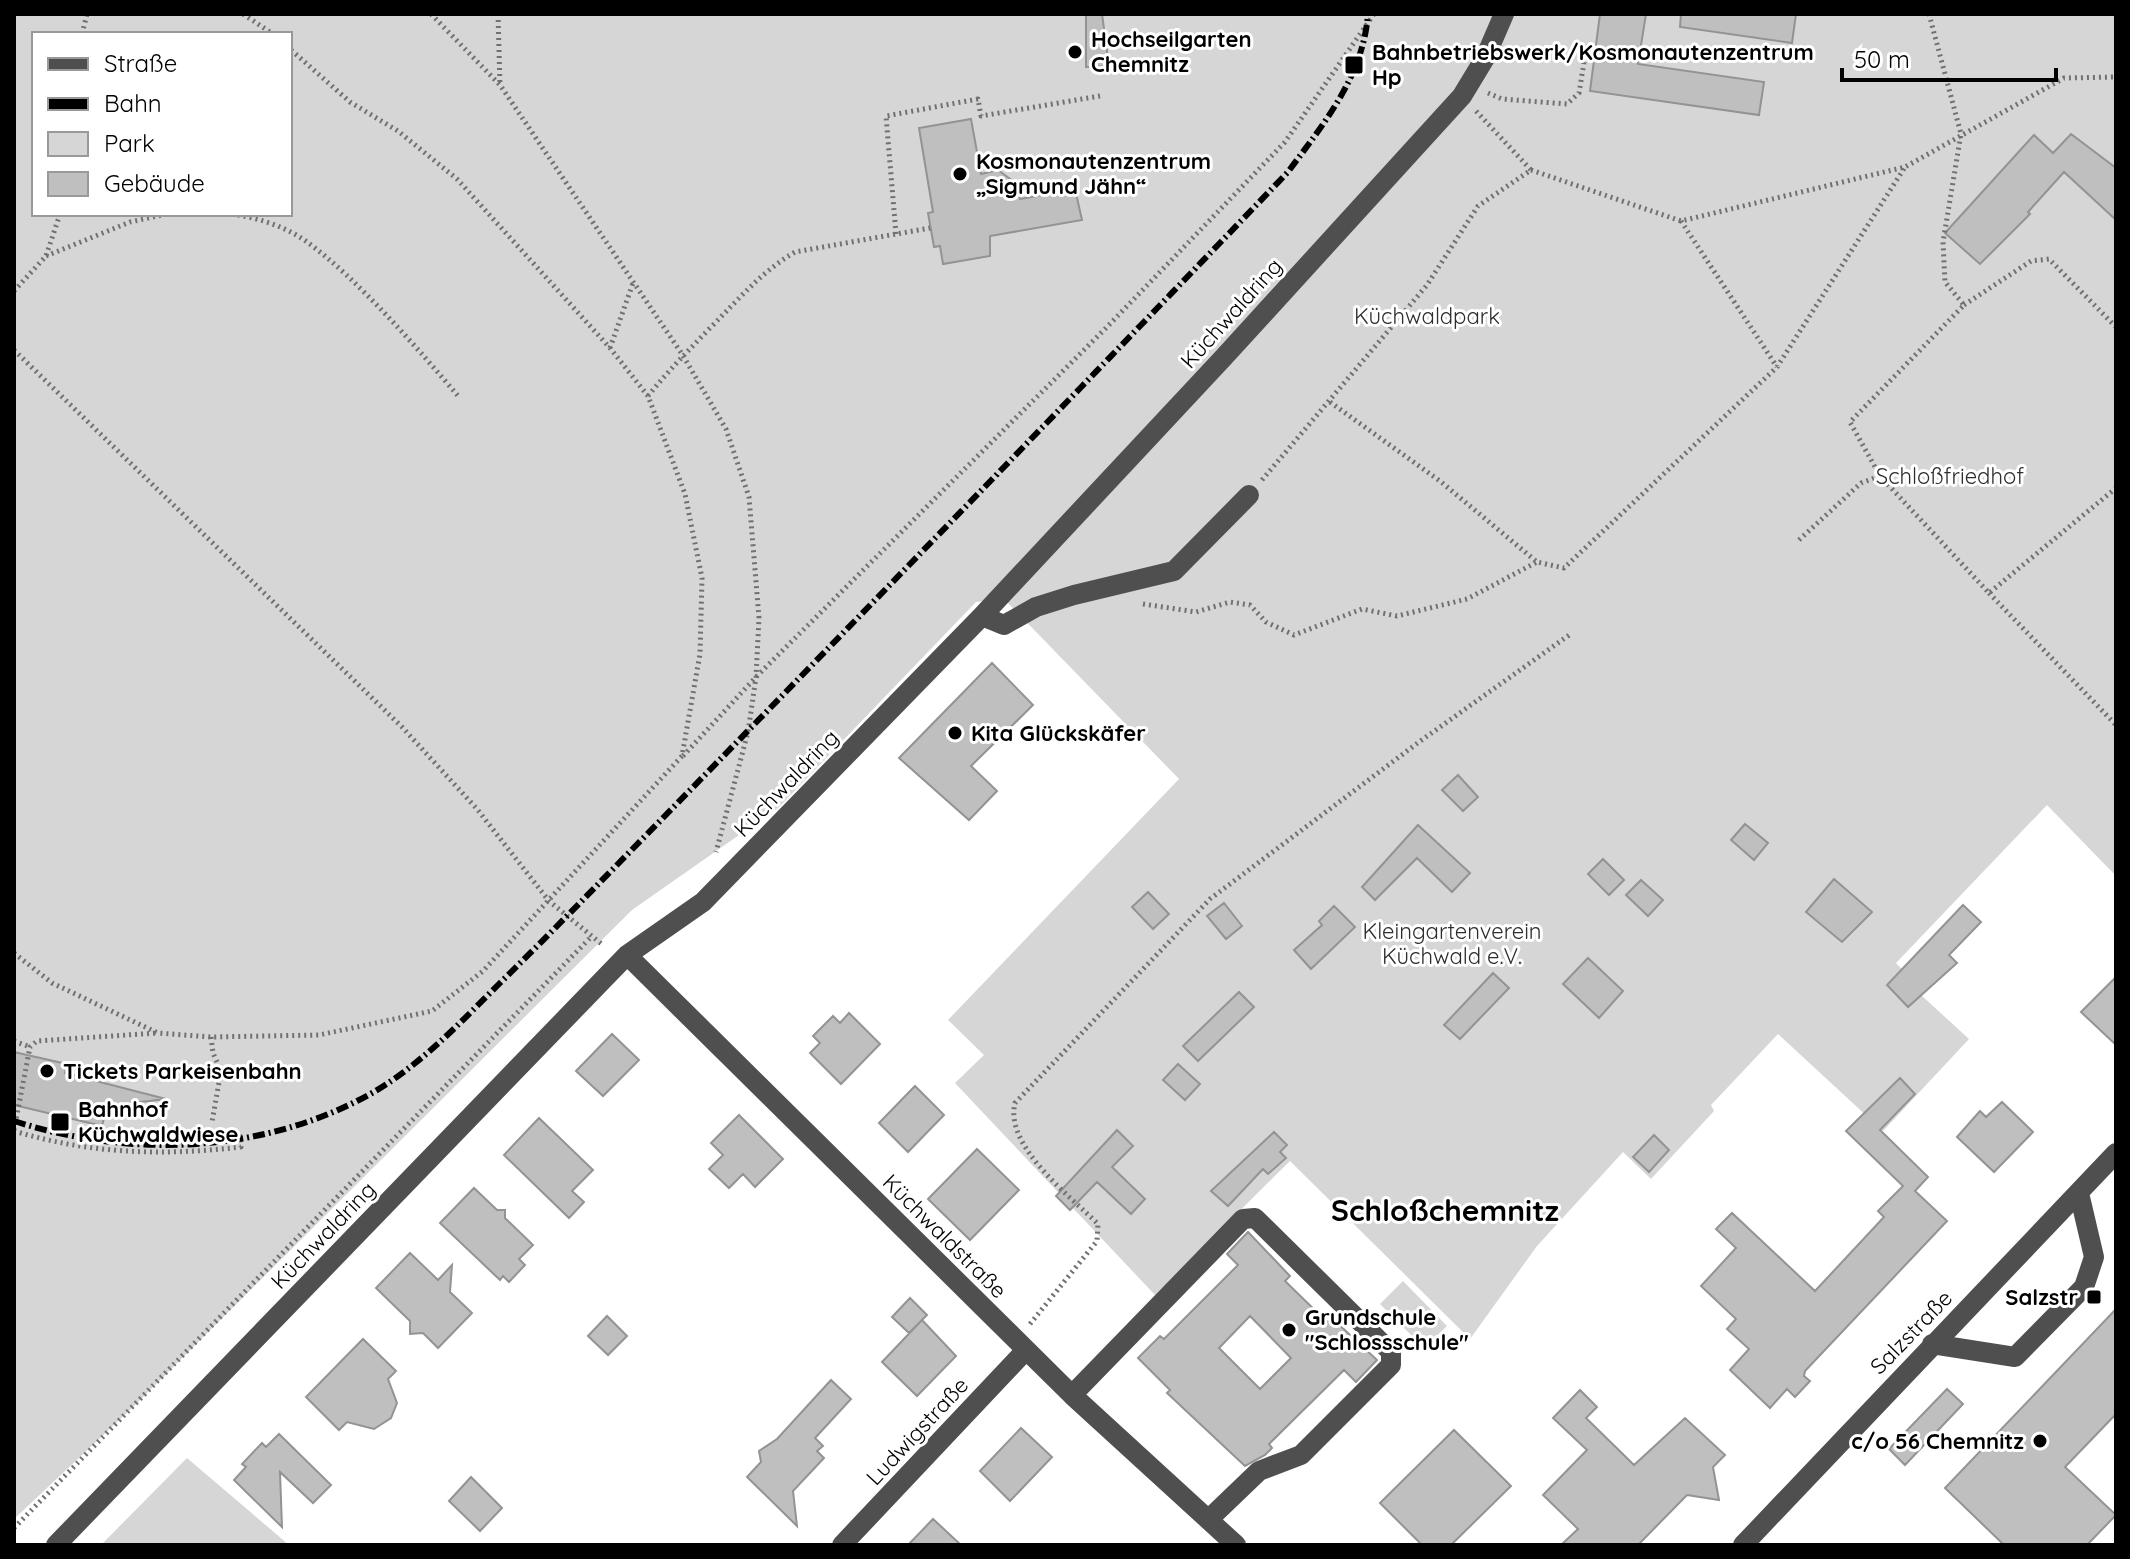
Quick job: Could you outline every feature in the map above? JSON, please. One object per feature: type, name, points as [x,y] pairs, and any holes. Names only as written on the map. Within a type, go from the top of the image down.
[{"type":"street","name":"Küchwaldring","points":[[56,1545],[627,955],[703,902],[982,616],[1224,357],[1466,90],[1485,58],[1504,14]]},
{"type":"street","points":[[982,616],[1004,625],[1036,607],[1174,571],[1249,495]]},
{"type":"street","name":"Küchwaldstraße","points":[[627,955],[1072,1395],[1236,1545]]},
{"type":"street","name":"Salzstraße","points":[[1743,1545],[2116,1153]]},
{"type":"street","points":[[1932,1344],[2015,1357],[2084,1287],[2094,1257],[2079,1193]]},
{"type":"street","points":[[1072,1395],[1243,1219],[1255,1218],[1391,1352],[1391,1365],[1301,1455],[1259,1471],[1209,1519]]},
{"type":"street","name":"Ludwigstraße","points":[[842,1545],[1022,1346]]},
{"type":"path","points":[[243,14],[270,32]]},
{"type":"path","points":[[431,14],[500,85],[682,354],[726,429],[749,497],[759,618],[756,677],[748,732],[714,859]]},
{"type":"path","points":[[498,14],[500,85]]},
{"type":"path","points":[[235,1132],[239,1132],[241,1147],[165,1153],[95,1151],[14,1131],[30,1047],[37,1041],[158,1033],[211,1037],[319,1035],[432,1011],[483,971],[756,677],[1106,328],[1285,142],[1374,14]]},
{"type":"path","points":[[1929,14],[1961,134],[1943,242],[1945,282],[1964,305]]},
{"type":"path","points":[[1466,90],[1502,99],[1567,104],[1579,93],[1587,44]]},
{"type":"path","points":[[292,51],[350,102],[398,131],[457,179],[610,348],[648,396],[685,494],[702,578],[700,654],[682,756]]},
{"type":"path","points":[[1466,90],[1531,170],[1681,221],[1905,167],[2064,78],[2116,77]]},
{"type":"path","points":[[896,234],[886,116],[978,99],[981,116],[1100,96]]},
{"type":"path","points":[[1330,402],[1440,481],[1537,562],[1564,568],[1777,367],[1905,167]]},
{"type":"path","points":[[1249,495],[1427,285],[1478,206],[1531,170]]},
{"type":"path","points":[[14,291],[46,256],[59,216]]},
{"type":"path","points":[[46,256],[130,222],[158,216]]},
{"type":"path","points":[[243,216],[260,219],[305,240],[333,264],[459,397]]},
{"type":"path","points":[[1681,221],[1777,367]]},
{"type":"path","points":[[648,396],[682,354],[757,277],[795,252],[930,228]]},
{"type":"path","points":[[2116,327],[2049,259],[2031,261],[1964,305],[1850,422],[1880,476],[2116,725]]},
{"type":"path","points":[[610,348],[633,283]]},
{"type":"path","points":[[14,350],[402,727],[477,809],[549,901],[608,949],[627,955]]},
{"type":"path","points":[[1799,540],[1861,483],[1880,476]]},
{"type":"path","points":[[1989,593],[2116,488]]},
{"type":"path","points":[[1129,603],[1196,612],[1230,602],[1250,605],[1266,622],[1294,635],[1362,609],[1397,616],[1467,599],[1537,562]]},
{"type":"path","points":[[1022,1346],[1097,1241],[1098,1224],[1027,1154],[1016,1131],[1015,1103],[1210,899],[1419,742],[1572,633]]},
{"type":"path","points":[[14,1528],[591,937]]},
{"type":"path","points":[[14,953],[52,983],[158,1033]]},
{"type":"path","points":[[211,1037],[213,1053],[221,1071],[212,1122]]},
{"type":"path","points":[[14,1041],[30,1047]]},
{"type":"green space","points":[[14,14],[2116,14],[2116,876],[2047,805],[1896,963],[1923,992],[1921,995],[1969,1039],[1883,1131],[1778,1034],[1711,1105],[1714,1111],[1651,1179],[1623,1152],[1537,1246],[1470,1339],[1290,1161],[1155,1295],[955,1083],[984,1055],[948,1020],[1179,779],[1004,599],[976,602],[779,807],[632,910],[133,1407],[14,1519]]},
{"type":"green space","points":[[1403,1281],[1447,1326],[1424,1348],[1380,1304]]},
{"type":"green space","points":[[187,1458],[289,1545],[101,1545]]},
{"type":"building","points":[[1086,14],[1102,14],[1109,66],[1086,67]]},
{"type":"building","points":[[1600,14],[1646,14],[1638,64],[1764,82],[1759,115],[1590,91]]},
{"type":"building","points":[[1681,14],[1796,14],[1792,43],[1680,27]]},
{"type":"building","points":[[971,119],[981,174],[998,170],[1017,184],[1020,199],[1075,189],[1082,220],[990,236],[990,256],[943,264],[940,246],[934,247],[928,213],[933,212],[919,128]]},
{"type":"building","points":[[2071,134],[2116,168],[2116,220],[2064,172],[2028,212],[2030,214],[1980,264],[1945,233],[2034,135],[2053,153]]},
{"type":"building","name":"Kita Glückskäfer","points":[[992,663],[1033,705],[971,766],[997,791],[969,820],[899,758]]},
{"type":"building","points":[[1458,775],[1478,797],[1463,811],[1442,790]]},
{"type":"building","points":[[1745,824],[1768,843],[1754,860],[1731,840]]},
{"type":"building","points":[[1418,825],[1470,873],[1452,892],[1417,858],[1375,900],[1362,887]]},
{"type":"building","points":[[1603,859],[1624,880],[1609,895],[1588,874]]},
{"type":"building","points":[[1834,879],[1872,912],[1842,942],[1806,912]]},
{"type":"building","points":[[1641,880],[1663,900],[1648,916],[1626,895]]},
{"type":"building","points":[[1148,892],[1169,914],[1153,929],[1132,907]]},
{"type":"building","points":[[1224,903],[1242,926],[1226,939],[1207,916]]},
{"type":"building","points":[[1963,905],[1981,922],[1949,955],[1957,963],[1908,1007],[1887,985]]},
{"type":"building","points":[[1334,906],[1355,927],[1311,969],[1294,950],[1322,925],[1319,921]]},
{"type":"building","points":[[1588,958],[1623,991],[1599,1018],[1563,984]]},
{"type":"building","points":[[1493,973],[1509,988],[1460,1039],[1444,1025]]},
{"type":"building","points":[[2116,977],[2116,1045],[2081,1012]]},
{"type":"building","points":[[1239,992],[1254,1007],[1198,1061],[1183,1046]]},
{"type":"building","points":[[849,1013],[880,1044],[841,1084],[810,1053],[820,1043],[813,1036],[833,1016],[840,1023]]},
{"type":"building","points":[[612,1034],[639,1060],[603,1096],[576,1071]]},
{"type":"building","points":[[14,1052],[67,1064],[65,1073],[166,1099],[107,1106],[102,1126],[14,1105]]},
{"type":"building","points":[[1178,1064],[1200,1084],[1185,1100],[1163,1080]]},
{"type":"building","points":[[1900,1078],[1915,1094],[1880,1130],[1928,1177],[1915,1191],[1947,1221],[1805,1371],[1804,1376],[1810,1381],[1795,1397],[1787,1389],[1770,1408],[1730,1370],[1749,1349],[1727,1329],[1736,1319],[1701,1286],[1736,1248],[1716,1229],[1732,1213],[1815,1291],[1884,1217],[1878,1211],[1903,1186],[1846,1131]]},
{"type":"building","points":[[915,1086],[944,1115],[908,1152],[879,1123]]},
{"type":"building","points":[[2002,1102],[2033,1132],[1994,1172],[1957,1137],[1980,1111],[1986,1117]]},
{"type":"building","points":[[739,1115],[783,1159],[755,1187],[743,1174],[729,1188],[709,1169],[723,1155],[711,1143]]},
{"type":"building","points":[[539,1118],[593,1170],[572,1191],[584,1202],[569,1218],[504,1155]]},
{"type":"building","points":[[1117,1130],[1133,1146],[1112,1167],[1145,1199],[1131,1214],[1097,1182],[1070,1210],[1056,1196]]},
{"type":"building","points":[[1274,1132],[1287,1145],[1280,1152],[1286,1158],[1268,1174],[1263,1169],[1228,1206],[1211,1191]]},
{"type":"building","points":[[1654,1135],[1669,1150],[1649,1172],[1633,1157]]},
{"type":"building","points":[[977,1149],[1019,1190],[970,1240],[928,1199]]},
{"type":"building","points":[[474,1188],[497,1210],[505,1210],[505,1218],[533,1245],[519,1259],[525,1265],[509,1282],[503,1276],[500,1280],[440,1223]]},
{"type":"building","points":[[1248,1232],[1290,1276],[1285,1281],[1327,1322],[1332,1318],[1377,1360],[1356,1382],[1344,1370],[1269,1444],[1272,1448],[1265,1455],[1245,1466],[1167,1393],[1170,1390],[1138,1358],[1160,1336],[1164,1339],[1238,1265],[1227,1254]],"holes":[[[1250,1316],[1291,1358],[1260,1389],[1219,1348]]]},
{"type":"building","points":[[410,1253],[438,1280],[452,1265],[450,1292],[472,1313],[438,1348],[423,1333],[410,1334],[410,1321],[376,1288]]},
{"type":"building","points":[[910,1298],[927,1315],[909,1333],[892,1317]]},
{"type":"building","name":"c/o 56 Chemnitz","points":[[2116,1309],[2116,1414],[2065,1467],[2116,1515],[2087,1545],[2004,1545],[1945,1488]]},
{"type":"building","points":[[607,1316],[627,1336],[608,1355],[588,1336]]},
{"type":"building","points":[[922,1320],[956,1356],[917,1396],[882,1362]]},
{"type":"building","points":[[363,1339],[396,1371],[388,1379],[397,1403],[391,1418],[374,1429],[347,1422],[339,1430],[306,1397]]},
{"type":"building","points":[[831,1380],[851,1399],[815,1438],[823,1446],[817,1451],[824,1458],[793,1491],[797,1526],[747,1477],[761,1462],[759,1451],[777,1439]]},
{"type":"building","points":[[1947,1389],[1963,1404],[1905,1465],[1889,1449]]},
{"type":"building","points":[[1580,1390],[1597,1407],[1586,1418],[1634,1465],[1685,1418],[1725,1455],[1713,1467],[1719,1500],[1687,1495],[1638,1545],[1561,1545],[1578,1529],[1543,1495],[1587,1450],[1553,1418]]},
{"type":"building","points":[[1021,1428],[1052,1457],[1010,1501],[980,1471]]},
{"type":"building","points":[[1454,1430],[1511,1486],[1451,1545],[1422,1545],[1380,1503]]},
{"type":"building","points":[[279,1434],[331,1485],[313,1503],[280,1472],[282,1527],[234,1480],[246,1467],[242,1464],[262,1443],[266,1447]]},
{"type":"building","points":[[471,1477],[502,1508],[480,1531],[449,1501]]},
{"type":"building","points":[[933,1519],[961,1545],[908,1545]]},
{"type":"railway","points":[[14,1121],[100,1141],[188,1144],[232,1140],[275,1132],[317,1119],[377,1090],[415,1063],[466,1017],[579,904],[1288,172],[1328,117],[1350,79],[1365,37],[1368,14]]},
{"type":"place","name":"Hochseilgarten Chemnitz","points":[[1075,52]]},
{"type":"place","name":"Bahnbetriebswerk/Kosmonautenzentrum Hp","points":[[1354,65]]},
{"type":"place","name":"Kosmonautenzentrum „Sigmund Jähn“","points":[[960,174]]},
{"type":"place","name":"Kita Glückskäfer","points":[[955,733]]},
{"type":"place","name":"Tickets Parkeisenbahn","points":[[47,1071]]},
{"type":"place","name":"Bahnhof Küchwaldwiese","points":[[60,1122]]},
{"type":"place","name":"Salzstr","points":[[2094,1297]]},
{"type":"place","name":"Grundschule \"Schlossschule\"","points":[[1289,1330]]},
{"type":"place","name":"c/o 56 Chemnitz","points":[[2040,1441]]},
{"type":"district","name":"Schloßchemnitz","points":[[1445,1211]]},
{"type":"park label","name":"Küchwaldpark","points":[[1427,316]]},
{"type":"park label","name":"Schloßfriedhof","points":[[1950,476]]},
{"type":"park label","name":"Kleingartenverein Küchwald e.V.","points":[[1452,944]]}]
